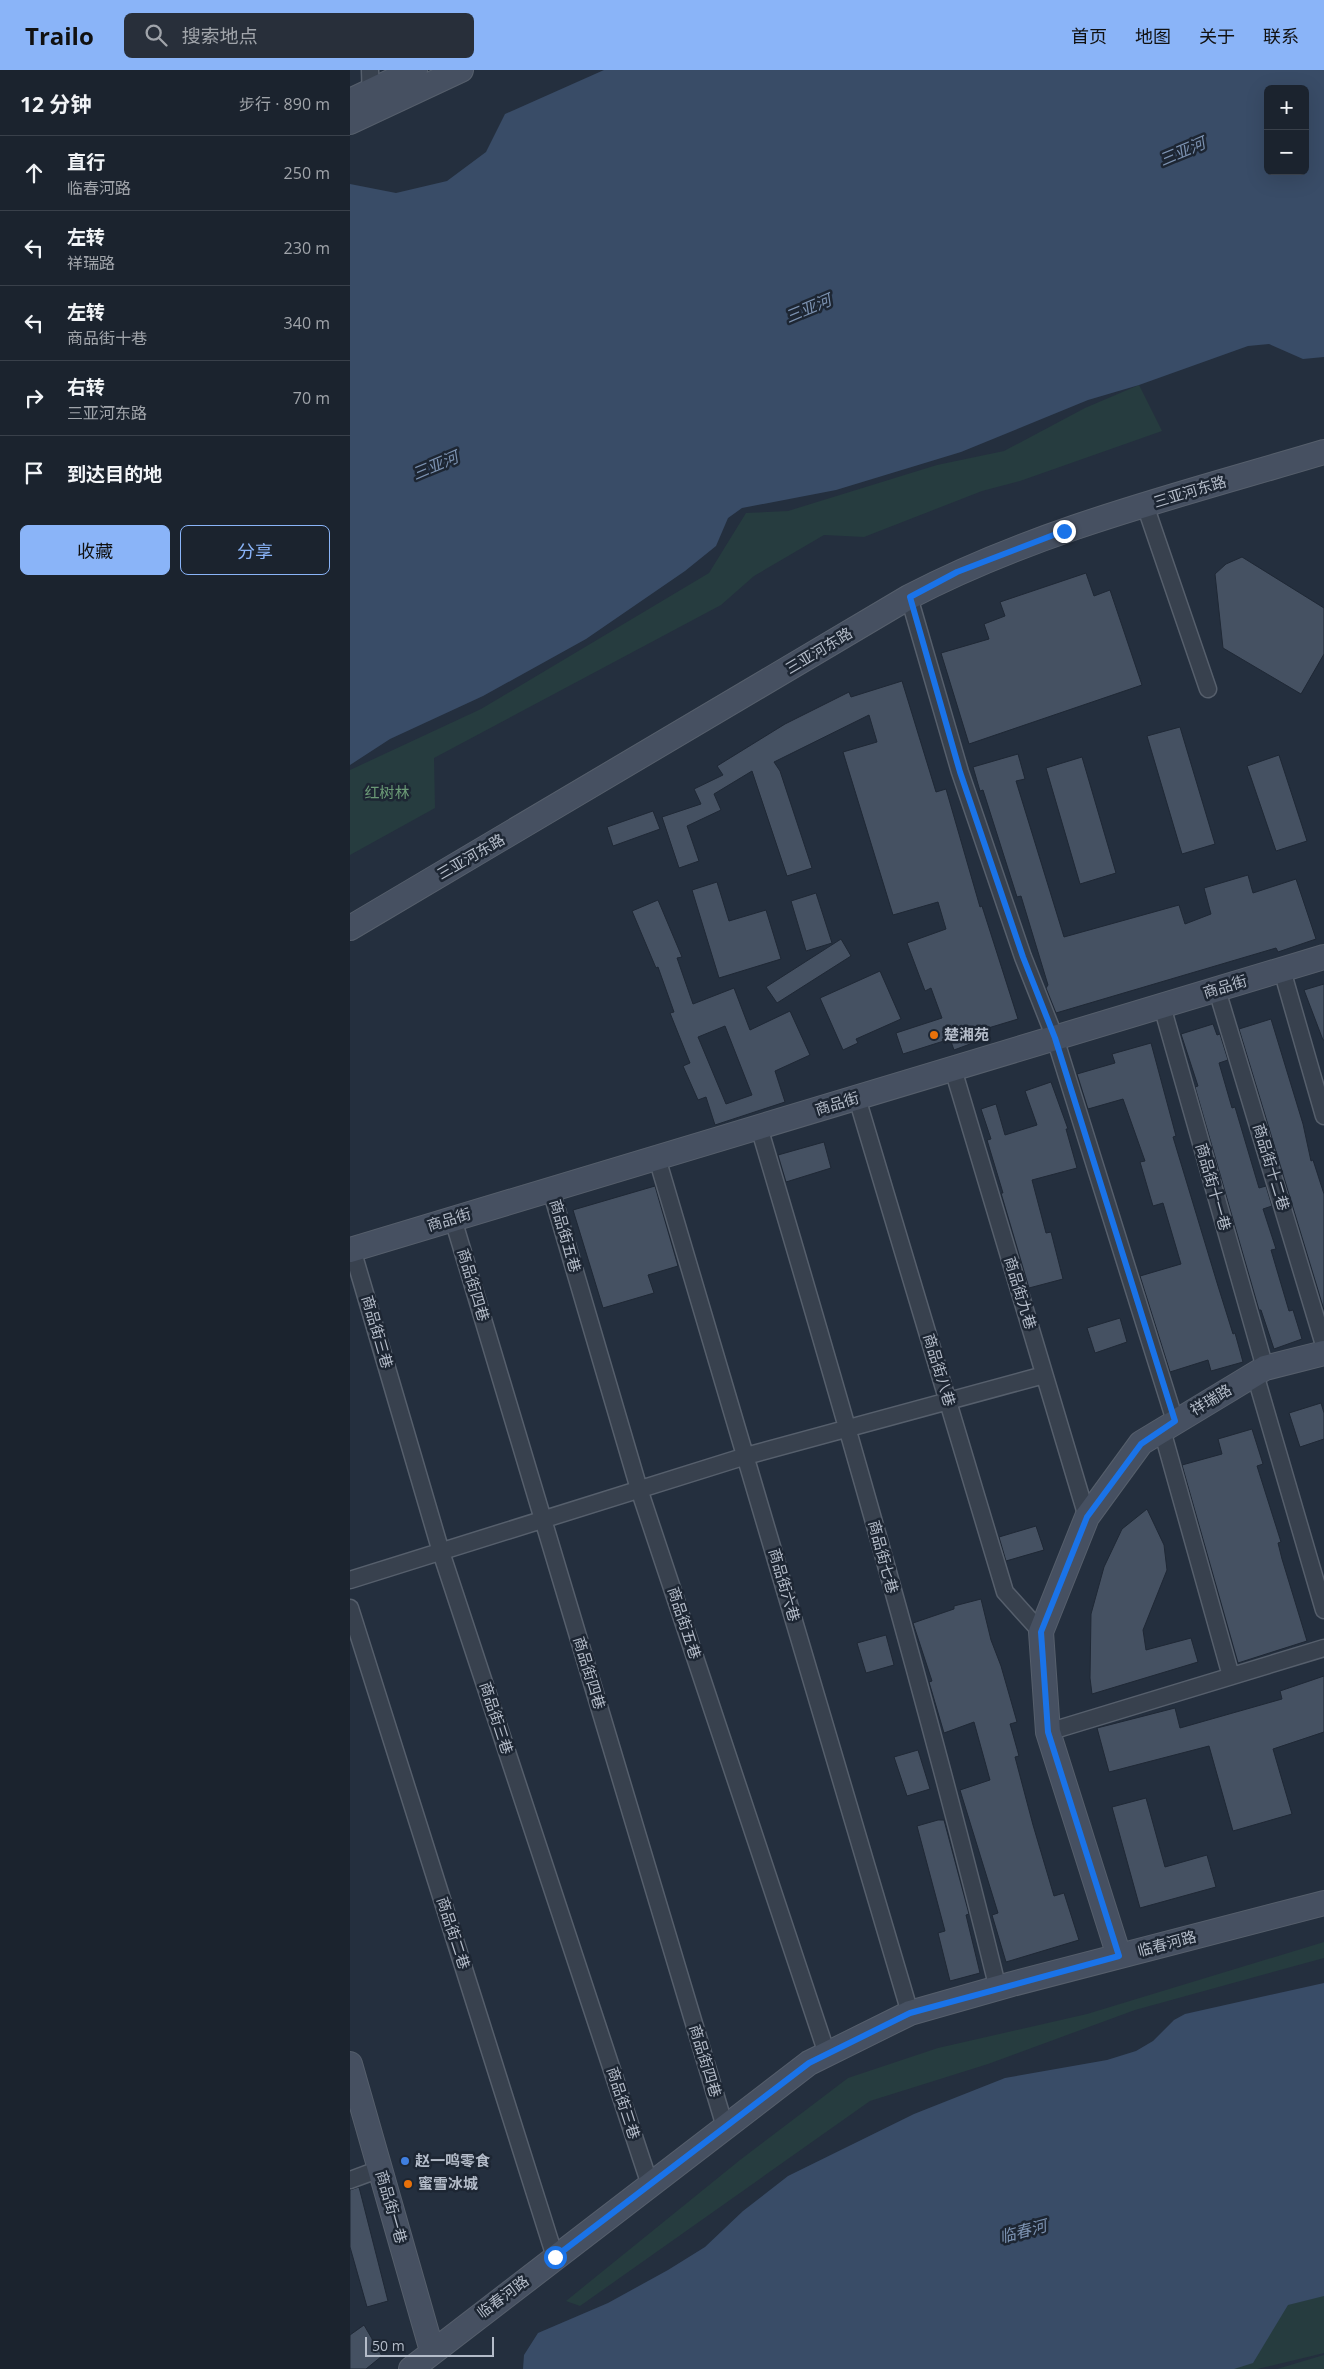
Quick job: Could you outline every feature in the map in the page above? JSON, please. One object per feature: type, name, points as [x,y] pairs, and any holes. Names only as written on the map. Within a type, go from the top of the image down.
[{"type":"street","points":[[350,122],[366,94],[415,70]]},
{"type":"street","points":[[366,94],[460,70]]},
{"type":"street","name":"三亚河东路","points":[[350,928],[910,597],[966,569],[1064,531],[1324,452]]},
{"type":"street","points":[[1146,505],[1208,689]]},
{"type":"street","points":[[910,597],[960,772],[1023,957],[1055,1038],[1168,1425],[1232,1676]]},
{"type":"street","name":"商品街","points":[[351,1250],[1324,958]]},
{"type":"street","points":[[1282,970],[1324,1116]]},
{"type":"street","name":"商品街十二巷","points":[[1217,990],[1324,1345]]},
{"type":"street","name":"商品街十一巷","points":[[1162,1006],[1324,1610]]},
{"type":"street","name":"商品街九巷","points":[[953,1069],[1087,1517]]},
{"type":"street","name":"商品街八巷","points":[[857,1098],[1005,1592],[1041,1632]]},
{"type":"street","name":"商品街七巷","points":[[759,1127],[848,1428],[973,1886],[998,1989]]},
{"type":"street","name":"商品街六巷","points":[[657,1158],[910,2013]]},
{"type":"street","name":"商品街五巷","points":[[551,1190],[639,1490],[827,2054]]},
{"type":"street","name":"商品街四巷","points":[[453,1219],[725,2127]]},
{"type":"street","name":"商品街三巷","points":[[351,1250],[441,1552],[650,2185]]},
{"type":"street","name":"祥瑞路","points":[[1119,1956],[1048,1732],[1041,1632],[1087,1517],[1141,1444],[1168,1425],[1260,1371],[1324,1352]]},
{"type":"street","points":[[350,1580],[746,1456],[1044,1375]]},
{"type":"street","name":"商品街二巷","points":[[350,1608],[555,2257]]},
{"type":"street","points":[[1048,1732],[1324,1648]]},
{"type":"street","name":"临春河路","points":[[410,2369],[432,2350],[809,2063],[910,2013],[1324,1903]]},
{"type":"street","name":"商品街一巷","points":[[350,2064],[432,2350]]},
{"type":"street","points":[[350,2180],[380,2169]]},
{"type":"green space","name":"红树林","points":[[1139,385],[1162,431],[1020,481],[982,491],[864,537],[824,535],[754,576],[721,605],[434,758],[435,808],[350,855],[350,770],[481,709],[709,573],[746,513],[788,511],[937,465],[1004,451],[1085,408]]},
{"type":"green space","points":[[1324,1942],[1324,1958],[1135,2010],[988,2064],[870,2101],[580,2306],[566,2301],[740,2160],[848,2078],[938,2048],[1087,2014]]},
{"type":"green space","points":[[1324,2293],[1324,2353],[1257,2369],[1212,2369],[1277,2306]]},
{"type":"green space","points":[[1324,2355],[1324,2369],[1277,2369]]},
{"type":"water","name":"三亚河","points":[[604,70],[1324,70],[1324,357],[1303,359],[1269,344],[1248,346],[1139,385],[1088,400],[961,452],[836,490],[742,508],[728,518],[716,546],[685,571],[586,639],[483,696],[390,739],[350,765],[350,184],[396,193],[447,181],[486,152],[505,114]]},
{"type":"water","name":"临春河","points":[[1324,1983],[1324,2296],[1288,2305],[1253,2363],[1234,2369],[523,2369],[524,2355],[538,2333],[608,2303],[668,2270],[705,2247],[743,2211],[788,2176],[914,2114],[1005,2078],[1107,2060],[1136,2051],[1153,2041],[1174,2020],[1185,2014]]},
{"type":"building","points":[[1242,557],[1324,608],[1324,654],[1301,694],[1223,648],[1215,574],[1226,564]]},
{"type":"building","points":[[1086,573],[1094,596],[1110,590],[1142,685],[969,744],[941,653],[989,639],[984,624],[1005,616],[1000,602]]},
{"type":"building","points":[[902,681],[936,792],[946,789],[980,907],[982,906],[1018,1019],[975,1032],[978,1041],[954,1050],[950,1039],[903,1054],[896,1033],[942,1018],[931,988],[925,991],[907,943],[946,929],[938,902],[893,915],[843,752],[877,742],[869,715],[774,762],[780,771],[812,868],[787,876],[752,771],[714,794],[721,810],[687,826],[699,861],[679,868],[662,817],[701,804],[694,789],[723,775],[717,766],[785,724],[849,692],[851,697]]},
{"type":"building","points":[[1180,727],[1215,844],[1182,854],[1147,736]]},
{"type":"building","points":[[1018,754],[1025,779],[1016,781],[1064,937],[1179,905],[1185,924],[1211,914],[1204,888],[1248,875],[1253,893],[1296,879],[1316,939],[1278,952],[1276,948],[1056,1013],[1046,988],[1048,985],[1021,896],[1017,897],[983,790],[980,791],[973,767]]},
{"type":"building","points":[[1279,755],[1307,841],[1276,851],[1247,766]]},
{"type":"building","points":[[1082,757],[1116,873],[1080,884],[1046,768]]},
{"type":"building","points":[[653,811],[660,829],[613,846],[607,827]]},
{"type":"building","points":[[717,882],[729,921],[766,910],[781,959],[719,978],[692,890]]},
{"type":"building","points":[[816,893],[832,943],[806,951],[791,901]]},
{"type":"building","points":[[658,900],[682,957],[677,958],[693,1004],[734,988],[750,1030],[790,1011],[810,1055],[775,1071],[785,1102],[715,1125],[706,1097],[698,1100],[683,1066],[690,1063],[670,1013],[674,1012],[658,967],[656,968],[632,911]],"holes":[[[725,1026],[752,1095],[726,1104],[698,1037]]]},
{"type":"building","points":[[841,939],[851,956],[777,1003],[766,987]]},
{"type":"building","points":[[880,971],[901,1019],[856,1039],[858,1043],[843,1050],[820,998]]},
{"type":"building","points":[[1324,984],[1324,1040],[1323,1040],[1304,990]]},
{"type":"building","points":[[1271,1019],[1303,1124],[1311,1161],[1313,1160],[1324,1194],[1324,1310],[1239,1029]]},
{"type":"building","points":[[1213,1024],[1217,1035],[1220,1034],[1228,1060],[1219,1063],[1232,1108],[1235,1107],[1259,1188],[1266,1186],[1272,1206],[1263,1209],[1276,1249],[1271,1250],[1289,1311],[1293,1310],[1302,1339],[1274,1349],[1261,1310],[1259,1310],[1195,1087],[1198,1086],[1181,1034]]},
{"type":"building","points":[[1151,1043],[1176,1136],[1173,1137],[1243,1362],[1211,1371],[1208,1360],[1170,1372],[1140,1276],[1181,1264],[1163,1203],[1153,1206],[1140,1162],[1145,1161],[1123,1099],[1088,1109],[1077,1074],[1115,1063],[1112,1054]]},
{"type":"building","points":[[1051,1082],[1068,1129],[1066,1129],[1077,1168],[1032,1180],[1046,1233],[1051,1232],[1063,1279],[1029,1288],[1001,1193],[1003,1193],[987,1140],[991,1139],[981,1109],[996,1104],[1005,1135],[1037,1125],[1025,1091]]},
{"type":"building","points":[[824,1142],[831,1168],[786,1182],[778,1155]]},
{"type":"building","points":[[655,1186],[678,1266],[648,1275],[654,1293],[603,1308],[573,1210]]},
{"type":"building","points":[[1120,1318],[1127,1342],[1095,1353],[1087,1328]]},
{"type":"building","points":[[1321,1403],[1324,1413],[1324,1439],[1300,1447],[1289,1413]]},
{"type":"building","points":[[1252,1429],[1263,1464],[1257,1466],[1281,1542],[1278,1543],[1282,1559],[1307,1641],[1238,1663],[1182,1465],[1222,1454],[1218,1439]]},
{"type":"building","points":[[1147,1509],[1164,1545],[1167,1570],[1143,1630],[1146,1650],[1191,1638],[1198,1662],[1092,1694],[1090,1678],[1091,1614],[1104,1567],[1122,1529]]},
{"type":"building","points":[[1036,1526],[1044,1550],[1006,1561],[999,1537]]},
{"type":"building","points":[[981,1599],[991,1640],[1001,1666],[1017,1722],[1010,1724],[1019,1756],[1015,1757],[1033,1825],[1054,1896],[1064,1893],[1079,1940],[1006,1962],[992,1915],[998,1913],[960,1790],[990,1780],[974,1722],[944,1733],[929,1682],[932,1681],[913,1623],[954,1609],[954,1606]]},
{"type":"building","points":[[886,1635],[894,1665],[866,1673],[857,1643]]},
{"type":"building","points":[[1324,1676],[1324,1732],[1273,1749],[1292,1814],[1233,1831],[1209,1746],[1109,1772],[1097,1728],[1175,1708],[1180,1728],[1282,1699],[1280,1691]]},
{"type":"building","points":[[918,1750],[930,1789],[907,1796],[894,1757]]},
{"type":"building","points":[[1146,1798],[1165,1867],[1207,1855],[1216,1887],[1140,1908],[1112,1807]]},
{"type":"building","points":[[944,1820],[969,1914],[966,1915],[980,1973],[950,1981],[938,1933],[945,1931],[917,1826]]},
{"type":"building","points":[[359,2187],[388,2301],[367,2307],[350,2247],[350,2190]]},
{"type":"building","points":[[364,2325],[382,2356],[366,2369],[350,2369],[350,2335]]},
{"type":"place","name":"楚湘苑","points":[[934,1035]]},
{"type":"place","name":"赵一鸣零食","points":[[405,2161]]},
{"type":"place","name":"蜜雪冰城","points":[[408,2184]]},
{"type":"route","points":[[555,2257],[809,2063],[910,2013],[1119,1956],[1048,1732],[1041,1632],[1087,1517],[1141,1444],[1175,1421],[1055,1038],[1023,957],[960,772],[910,597],[957,572],[1064,531]]}]
